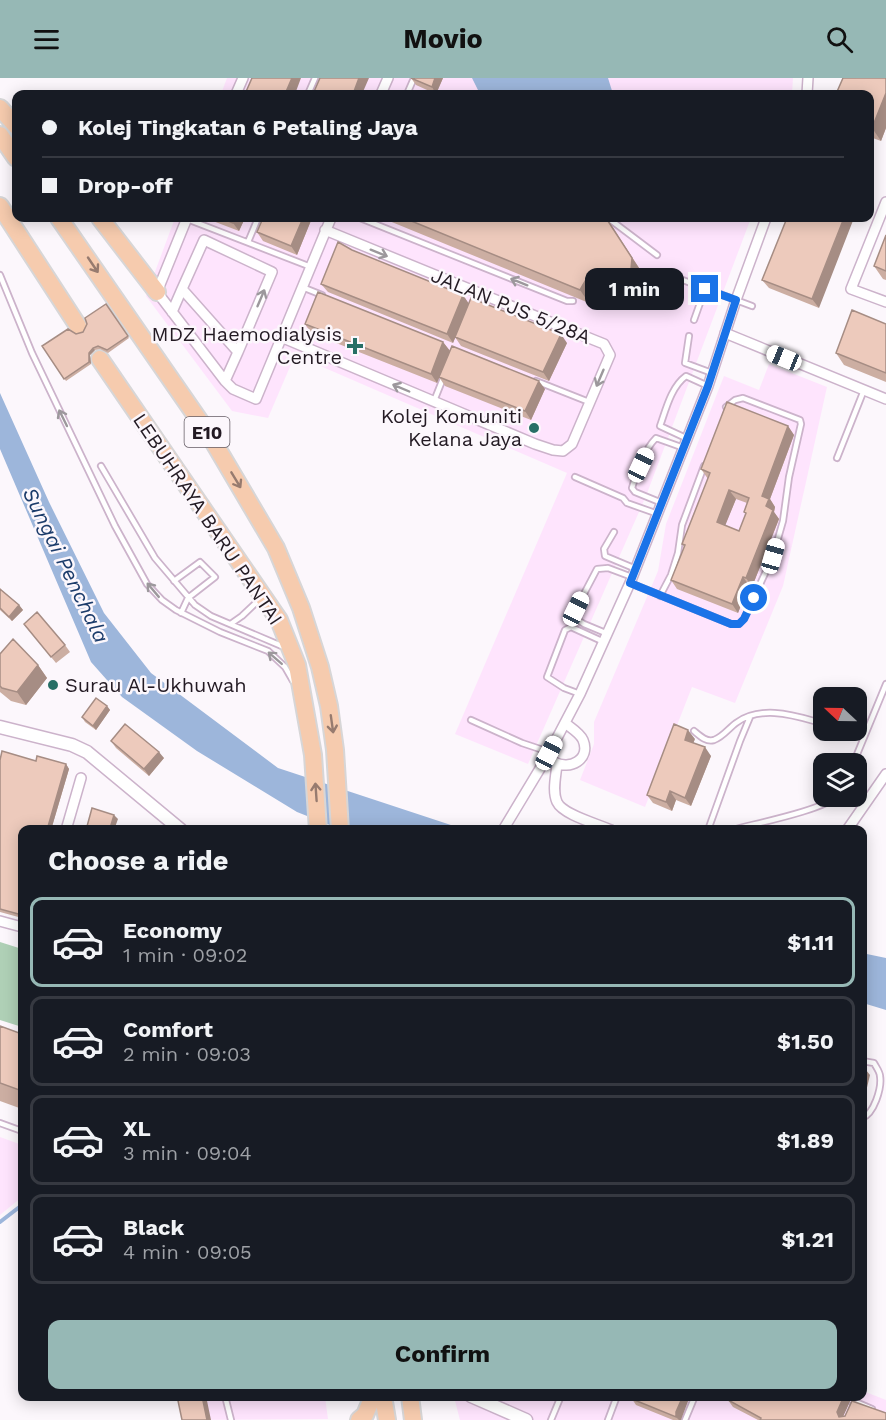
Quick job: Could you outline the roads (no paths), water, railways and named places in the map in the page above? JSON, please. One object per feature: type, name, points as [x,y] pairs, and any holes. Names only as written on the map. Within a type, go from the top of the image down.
[{"type":"highway","points":[[0,108],[12,122]]},
{"type":"highway","points":[[0,135],[12,152]]},
{"type":"highway","points":[[0,206],[78,326]]},
{"type":"highway","name":"LEBUHRAYA BARU PANTAI","points":[[62,222],[210,436],[276,548],[301,608],[320,667],[329,706],[335,750],[340,825]]},
{"type":"highway","points":[[103,222],[157,292]]},
{"type":"highway","name":"LEBUHRAYA BARU PANTAI","points":[[100,358],[279,620],[297,665],[313,752],[318,825]]},
{"type":"highway","points":[[359,1420],[365,1415],[371,1401]]},
{"type":"highway","points":[[385,1401],[387,1420]]},
{"type":"highway","points":[[411,1401],[413,1420]]},
{"type":"street","points":[[886,202],[851,289],[886,302]]},
{"type":"street","points":[[185,222],[157,292],[225,381],[233,388],[256,399],[329,222]]},
{"type":"street","points":[[506,825],[548,755],[580,694],[633,577],[708,386],[724,333],[765,222]]},
{"type":"street","name":"JALAN PJS 5/28A","points":[[281,337],[553,450],[563,451],[572,444],[590,403],[609,355],[604,344],[325,230]]},
{"type":"street","points":[[172,312],[204,240],[272,272],[225,381]]},
{"type":"street","points":[[182,289],[238,352]]},
{"type":"street","points":[[724,333],[886,399]]},
{"type":"street","points":[[548,755],[557,764],[567,766],[578,762],[584,752],[585,747],[580,736],[565,723]]},
{"type":"street","points":[[0,727],[72,745],[87,752],[175,825]]},
{"type":"street","points":[[557,764],[557,801],[563,810],[599,825]]},
{"type":"street","points":[[850,825],[886,774]]},
{"type":"street","points":[[67,825],[81,778]]},
{"type":"street","points":[[0,921],[18,926]]},
{"type":"street","points":[[489,1401],[526,1420]]},
{"type":"lane","points":[[197,222],[310,267]]},
{"type":"lane","points":[[248,242],[256,222]]},
{"type":"lane","points":[[370,222],[573,301]]},
{"type":"lane","points":[[613,222],[657,255]]},
{"type":"lane","points":[[0,275],[32,353],[116,526],[147,584],[162,600],[181,612],[220,632],[268,651],[285,667],[293,681],[313,752]]},
{"type":"lane","points":[[672,276],[752,306]]},
{"type":"lane","points":[[302,287],[323,296]]},
{"type":"lane","points":[[694,320],[705,289]]},
{"type":"lane","points":[[474,304],[478,293]]},
{"type":"lane","points":[[689,336],[685,363],[712,373]]},
{"type":"lane","points":[[434,401],[447,370]]},
{"type":"lane","points":[[686,443],[660,426],[667,406],[676,385],[686,376],[708,386]]},
{"type":"lane","points":[[528,378],[590,403]]},
{"type":"lane","points":[[837,458],[864,390]]},
{"type":"lane","points":[[614,532],[604,549],[605,556],[660,596],[731,624],[739,624],[744,619],[773,556],[783,521],[789,477],[801,424],[800,420],[744,398],[727,405],[723,417]]},
{"type":"lane","points":[[662,503],[635,492],[632,488],[634,479],[651,443],[656,438],[686,443]]},
{"type":"lane","points":[[660,596],[671,575],[678,553],[682,525],[706,461]]},
{"type":"lane","points":[[101,466],[155,558],[195,605],[211,616],[292,651]]},
{"type":"lane","points":[[575,477],[623,498],[627,503],[658,514]]},
{"type":"lane","points":[[174,581],[200,562],[215,578],[188,598],[181,612]]},
{"type":"lane","points":[[606,638],[575,618],[576,609],[597,569],[608,568],[633,577]]},
{"type":"lane","points":[[232,624],[264,595]]},
{"type":"lane","points":[[580,694],[564,688],[547,677],[565,630],[571,627],[606,638]]},
{"type":"lane","points":[[858,753],[886,684]]},
{"type":"lane","points":[[694,731],[712,741],[721,737],[738,721],[778,712],[813,721]]},
{"type":"lane","points":[[710,825],[750,717]]},
{"type":"lane","points":[[471,720],[548,755]]},
{"type":"lane","points":[[750,825],[817,807]]},
{"type":"lane","points":[[867,1062],[874,1063],[880,1077],[874,1107],[867,1116]]},
{"type":"lane","points":[[0,1123],[18,1130]]},
{"type":"lane","points":[[226,1401],[231,1420]]},
{"type":"lane","points":[[551,1420],[559,1401]]},
{"type":"lane","points":[[608,1420],[615,1401]]},
{"type":"lane","points":[[685,1420],[693,1401]]},
{"type":"lane","points":[[849,1413],[856,1403],[877,1411]]},
{"type":"water","points":[[472,78],[608,78],[612,90],[478,90]]},
{"type":"water","name":"Sungai Penchala","points":[[0,393],[49,502],[104,613],[151,673],[278,768],[451,825],[330,825],[297,812],[197,751],[122,697],[91,662],[0,449]]},
{"type":"water","points":[[867,954],[886,958],[886,1010],[867,1004]]},
{"type":"waterway","points":[[0,1222],[18,1208]]},
{"type":"place","name":"MDZ Haemodialysis Centre","points":[[355,346]]},
{"type":"place","name":"Kolej Komuniti Kelana Jaya","points":[[534,428]]},
{"type":"place","name":"Surau Al-Ukhuwah","points":[[53,685]]}]
